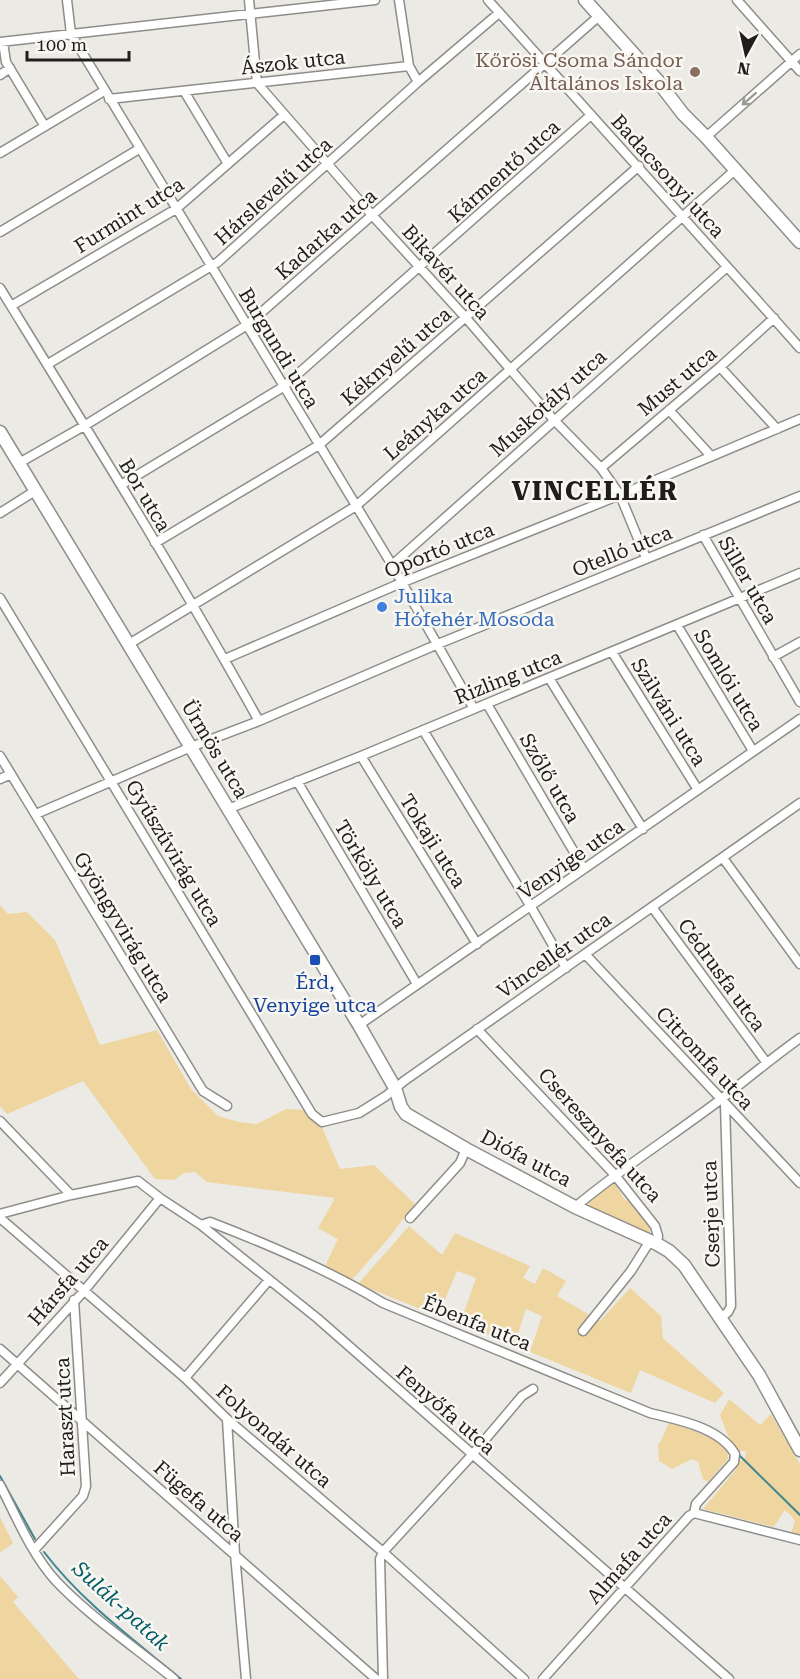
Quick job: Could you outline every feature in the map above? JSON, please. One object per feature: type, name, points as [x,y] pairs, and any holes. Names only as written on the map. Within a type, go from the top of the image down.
[{"type":"street","name":"Burgundi utca","points":[[66,0],[71,34],[392,565],[474,709]]},
{"type":"street","points":[[249,0],[257,83]]},
{"type":"street","points":[[44,125],[10,68],[2,42],[375,0]]},
{"type":"street","points":[[399,0],[409,66],[418,82]]},
{"type":"street","name":"Badacsonyi utca","points":[[488,0],[800,348]]},
{"type":"street","points":[[585,0],[663,88],[687,111],[735,170],[799,240]]},
{"type":"street","points":[[738,0],[800,71]]},
{"type":"street","name":"Hárslevelű utca","points":[[48,364],[218,262],[418,82],[499,13]]},
{"type":"street","name":"Kadarka utca","points":[[19,463],[247,326],[599,16]]},
{"type":"street","points":[[703,133],[800,54]]},
{"type":"street","name":"Ászok utca","points":[[109,99],[409,66]]},
{"type":"street","points":[[0,75],[10,68]]},
{"type":"street","name":"Bikavér utca","points":[[257,83],[554,420],[601,468],[620,495],[646,558]]},
{"type":"street","points":[[0,153],[104,91]]},
{"type":"street","points":[[184,91],[228,164]]},
{"type":"street","name":"Furmint utca","points":[[11,306],[176,209],[284,115]]},
{"type":"street","name":"Kármentő utca","points":[[121,485],[283,387],[591,115]]},
{"type":"street","points":[[0,232],[139,149]]},
{"type":"street","name":"Kéknyelű utca","points":[[155,543],[319,445],[639,166]]},
{"type":"street","name":"Leányka utca","points":[[129,645],[192,604],[356,506],[735,170]]},
{"type":"street","name":"Muskotály utca","points":[[392,565],[727,267]]},
{"type":"street","name":"Bor utca","points":[[0,288],[121,485],[225,659],[259,721]]},
{"type":"street","name":"Must utca","points":[[601,468],[774,318]]},
{"type":"street","points":[[720,367],[777,429]]},
{"type":"street","points":[[669,410],[711,456]]},
{"type":"street","name":"Oportó utca","points":[[225,659],[401,583],[620,495],[800,419]]},
{"type":"street","name":"Ürmös utca","points":[[0,432],[395,1088]]},
{"type":"street","points":[[0,513],[35,491]]},
{"type":"street","name":"Otelló utca","points":[[36,814],[438,644],[800,496]]},
{"type":"street","name":"Siller utca","points":[[703,535],[800,702]]},
{"type":"street","name":"Rizling utca","points":[[228,809],[800,573]]},
{"type":"street","name":"Gyűszűvirág utca","points":[[0,598],[312,1114],[322,1122]]},
{"type":"street","name":"Somlói utca","points":[[677,625],[753,751]]},
{"type":"street","points":[[774,657],[800,642]]},
{"type":"street","name":"Szilváni utca","points":[[612,652],[698,790]]},
{"type":"street","points":[[549,678],[643,829]]},
{"type":"street","name":"Szőlő utca","points":[[487,704],[584,869]]},
{"type":"street","name":"Venyige utca","points":[[359,1025],[800,719]]},
{"type":"street","points":[[423,730],[566,968]]},
{"type":"street","name":"Gyöngyvirág utca","points":[[0,756],[203,1091],[227,1106]]},
{"type":"street","name":"Tokaji utca","points":[[361,756],[477,944]]},
{"type":"street","points":[[0,779],[11,774]]},
{"type":"street","name":"Törköly utca","points":[[297,781],[417,984]]},
{"type":"street","name":"Vincellér utca","points":[[322,1122],[359,1113],[386,1096],[477,1029],[800,803]]},
{"type":"street","points":[[723,858],[800,964]]},
{"type":"street","name":"Cédrusfa utca","points":[[652,907],[766,1062]]},
{"type":"street","name":"Citromfa utca","points":[[586,954],[800,1183]]},
{"type":"street","name":"Cseresznyefa utca","points":[[477,1029],[614,1174],[655,1226],[658,1236],[654,1242]]},
{"type":"street","points":[[576,1207],[614,1174],[723,1102],[766,1062],[800,1038]]},
{"type":"street","name":"Diófa utca","points":[[395,1088],[401,1107],[406,1114],[466,1149],[576,1207],[654,1242]]},
{"type":"street","name":"Cserje utca","points":[[721,1318],[729,1312],[730,1306],[723,1102]]},
{"type":"street","points":[[0,1121],[70,1195],[0,1216]]},
{"type":"street","points":[[411,1218],[460,1163],[466,1149]]},
{"type":"street","name":"Fenyőfa utca","points":[[70,1195],[138,1180],[160,1198],[201,1225],[317,1318],[729,1679]]},
{"type":"street","name":"Hársfa utca","points":[[0,1383],[84,1291],[160,1198]]},
{"type":"street","name":"Folyondár utca","points":[[0,1216],[185,1378],[227,1419],[383,1552],[524,1679]]},
{"type":"street","name":"Ébenfa utca","points":[[201,1225],[210,1222],[276,1248],[353,1285],[383,1303],[650,1413],[681,1421],[708,1432],[726,1442],[734,1451],[736,1458]]},
{"type":"street","points":[[583,1331],[654,1242],[669,1251],[684,1265],[759,1375],[800,1450]]},
{"type":"street","points":[[185,1378],[269,1280]]},
{"type":"street","name":"Haraszt utca","points":[[35,1549],[83,1496],[86,1486],[84,1423],[74,1300]]},
{"type":"street","name":"Fügefa utca","points":[[0,1349],[376,1679]]},
{"type":"street","points":[[383,1679],[380,1559],[383,1552],[472,1455],[522,1396],[533,1389]]},
{"type":"street","points":[[227,1419],[235,1554],[246,1679]]},
{"type":"street","name":"Almafa utca","points":[[543,1679],[694,1513],[696,1504],[736,1458]]},
{"type":"street","points":[[0,1485],[27,1538],[55,1579],[72,1597],[174,1679]]},
{"type":"street","points":[[694,1513],[800,1540]]},
{"type":"shaded area","points":[[0,905],[8,914],[27,912],[55,940],[100,1045],[157,1030],[191,1089],[218,1116],[257,1124],[286,1109],[305,1110],[321,1125],[340,1169],[374,1165],[415,1204],[351,1281],[325,1266],[338,1239],[318,1228],[335,1198],[207,1182],[195,1172],[184,1173],[174,1180],[155,1179],[83,1081],[7,1114],[0,1106]]},
{"type":"shaded area","points":[[614,1182],[624,1199],[637,1208],[650,1232],[647,1234],[588,1207],[598,1192]]},
{"type":"shaded area","points":[[409,1226],[442,1255],[455,1233],[530,1266],[523,1278],[535,1284],[543,1268],[566,1281],[557,1296],[600,1321],[630,1288],[661,1316],[663,1338],[724,1393],[715,1403],[640,1370],[631,1393],[530,1352],[542,1316],[526,1309],[514,1345],[460,1324],[476,1278],[457,1271],[438,1316],[358,1284]]},
{"type":"shaded area","points":[[729,1399],[760,1425],[771,1414],[800,1464],[800,1538],[790,1536],[795,1521],[782,1509],[784,1511],[774,1527],[703,1509],[734,1472],[740,1461],[745,1458],[746,1451],[738,1451],[728,1436],[720,1415]]},
{"type":"shaded area","points":[[669,1423],[708,1436],[728,1450],[728,1459],[708,1482],[703,1479],[698,1462],[692,1459],[672,1469],[659,1461],[658,1445]]},
{"type":"shaded area","points":[[0,1517],[13,1543],[0,1553]]},
{"type":"shaded area","points":[[0,1576],[18,1597],[13,1602],[79,1679],[0,1679]]},
{"type":"waterway","points":[[738,1454],[800,1515]]},
{"type":"waterway","name":"Sulák-patak","points":[[0,1476],[35,1539]]},
{"type":"waterway","name":"Sulák-patak","points":[[44,1552],[91,1604],[181,1679]]},
{"type":"place","name":"Kőrösi Csoma Sándor Általános Iskola","points":[[695,72]]},
{"type":"place","name":"Julika Hófehér Mosoda","points":[[382,607]]},
{"type":"place","name":"Érd, Venyige utca","points":[[315,960]]},
{"type":"district","name":"VINCELLÉR","points":[[595,491]]}]
